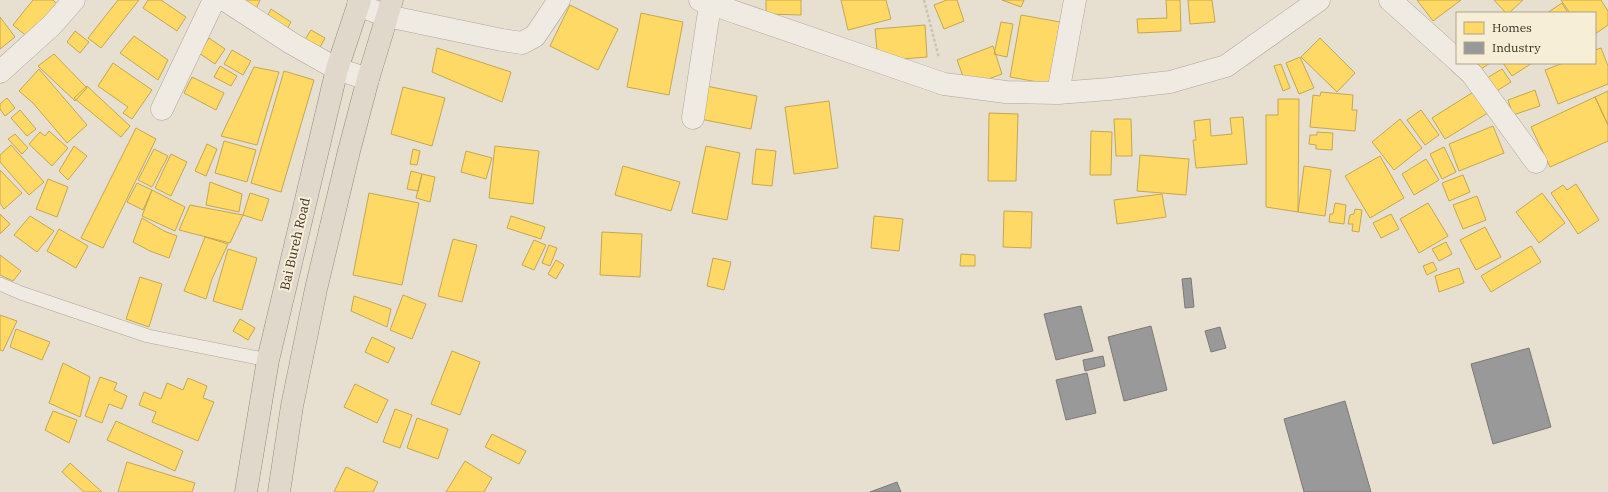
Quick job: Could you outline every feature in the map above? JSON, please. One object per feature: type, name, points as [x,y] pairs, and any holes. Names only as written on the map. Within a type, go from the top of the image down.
[{"type":"highway","name":"Bai Bureh Road","points":[[246,492],[268,360],[337,69],[359,2]]},
{"type":"highway","points":[[279,492],[292,406],[316,289],[349,151],[368,79],[390,8]]},
{"type":"street","points":[[0,72],[52,25],[74,0]]},
{"type":"street","points":[[162,109],[214,0]]},
{"type":"street","points":[[225,0],[291,43],[337,69],[368,79]]},
{"type":"street","points":[[359,2],[390,8],[502,40],[522,42],[535,36],[559,0]]},
{"type":"street","points":[[1058,93],[1075,0]]},
{"type":"street","points":[[693,118],[705,2],[944,84],[1006,92],[1058,93],[1170,82],[1226,66],[1319,0]]},
{"type":"street","points":[[1390,0],[1456,59]]},
{"type":"street","points":[[1461,64],[1472,74],[1536,162]]},
{"type":"lane","points":[[0,284],[21,293],[148,336],[268,360]]},
{"type":"path","points":[[924,0],[936,42],[944,84]]},
{"type":"building: Homes","points":[[33,0],[53,0],[57,4],[30,39],[13,25]]},
{"type":"building: Homes","points":[[118,0],[139,0],[101,48],[88,38]]},
{"type":"building: Homes","points":[[148,0],[161,0],[186,17],[177,31],[143,8]]},
{"type":"building: Homes","points":[[245,0],[260,0],[256,9],[244,3]]},
{"type":"building: Homes","points":[[766,0],[801,0],[801,15],[766,14]]},
{"type":"building: Homes","points":[[841,0],[886,0],[891,19],[848,30]]},
{"type":"building: Homes","points":[[947,0],[957,0],[964,21],[944,29],[934,5]]},
{"type":"building: Homes","points":[[1002,0],[1024,0],[1021,7]]},
{"type":"building: Homes","points":[[1166,0],[1180,0],[1181,31],[1138,33],[1137,19],[1167,18]]},
{"type":"building: Homes","points":[[1188,0],[1212,0],[1215,22],[1190,24]]},
{"type":"building: Homes","points":[[1417,0],[1461,0],[1433,21]]},
{"type":"building: Homes","points":[[1494,0],[1523,0],[1510,12],[1505,12]]},
{"type":"building: Homes","points":[[1561,0],[1601,0],[1608,11],[1608,25],[1596,33],[1596,12],[1569,12]]},
{"type":"building: Homes","points":[[1562,3],[1567,12],[1548,12]]},
{"type":"building: Homes","points":[[570,5],[618,29],[598,70],[550,46]]},
{"type":"building: Homes","points":[[271,9],[291,22],[287,29],[267,17]]},
{"type":"building: Homes","points":[[641,13],[683,22],[669,95],[627,87]]},
{"type":"building: Homes","points":[[1021,15],[1060,22],[1049,84],[1010,77]]},
{"type":"building: Homes","points":[[0,17],[15,37],[0,49]]},
{"type":"building: Homes","points":[[1001,22],[1013,24],[1007,57],[994,54]]},
{"type":"building: Homes","points":[[925,25],[927,57],[878,61],[875,29]]},
{"type":"building: Homes","points":[[311,30],[325,38],[317,53],[302,44]]},
{"type":"building: Homes","points":[[75,31],[89,42],[80,53],[67,42]]},
{"type":"building: Homes","points":[[134,36],[168,60],[158,80],[120,53]]},
{"type":"building: Homes","points":[[209,38],[225,49],[215,64],[199,53]]},
{"type":"building: Homes","points":[[1320,38],[1355,73],[1337,92],[1301,57]]},
{"type":"building: Homes","points":[[993,46],[1002,74],[967,87],[957,60]]},
{"type":"building: Homes","points":[[437,48],[511,72],[502,102],[432,72]]},
{"type":"building: Homes","points":[[1601,48],[1608,66],[1608,84],[1558,104],[1545,70],[1560,64],[1596,64],[1596,50]]},
{"type":"building: Homes","points":[[232,50],[251,61],[243,75],[224,64]]},
{"type":"building: Homes","points":[[54,54],[87,88],[75,101],[38,66]]},
{"type":"building: Homes","points":[[1300,57],[1314,88],[1299,94],[1286,63]]},
{"type":"building: Homes","points":[[113,63],[152,90],[132,119],[123,113],[128,107],[98,86]]},
{"type":"building: Homes","points":[[1281,64],[1290,88],[1283,91],[1274,66]]},
{"type":"building: Homes","points":[[1478,64],[1488,64],[1481,69]]},
{"type":"building: Homes","points":[[1504,64],[1530,64],[1512,76]]},
{"type":"building: Homes","points":[[220,66],[237,76],[231,86],[214,77]]},
{"type":"building: Homes","points":[[254,67],[279,72],[257,145],[221,136]]},
{"type":"building: Homes","points":[[39,69],[87,125],[67,143],[33,103],[19,91]]},
{"type":"building: Homes","points":[[1502,69],[1511,82],[1495,92],[1487,78]]},
{"type":"building: Homes","points":[[284,71],[314,80],[281,192],[251,183]]},
{"type":"building: Homes","points":[[192,77],[224,93],[216,110],[184,93]]},
{"type":"building: Homes","points":[[87,86],[130,126],[121,137],[74,98]]},
{"type":"building: Homes","points":[[706,86],[757,96],[751,129],[700,119]]},
{"type":"building: Homes","points":[[403,87],[445,98],[432,146],[391,134]]},
{"type":"building: Homes","points":[[1478,89],[1491,111],[1445,139],[1432,118]]},
{"type":"building: Homes","points":[[1535,90],[1540,106],[1513,115],[1508,100]]},
{"type":"building: Homes","points":[[1608,91],[1608,125],[1595,97]]},
{"type":"building: Homes","points":[[1321,92],[1353,95],[1352,110],[1357,110],[1355,131],[1310,127],[1313,95],[1320,96]]},
{"type":"building: Homes","points":[[1595,97],[1608,125],[1608,141],[1550,167],[1531,127]]},
{"type":"building: Homes","points":[[7,98],[15,108],[5,116],[0,109],[0,104]]},
{"type":"building: Homes","points":[[1278,99],[1299,99],[1298,212],[1266,207],[1266,115],[1278,115]]},
{"type":"building: Homes","points":[[829,101],[838,168],[794,174],[785,107]]},
{"type":"building: Homes","points":[[20,110],[36,129],[27,136],[11,118]]},
{"type":"building: Homes","points":[[1421,110],[1439,135],[1425,145],[1407,120]]},
{"type":"building: Homes","points":[[989,113],[1018,114],[1016,181],[988,181]]},
{"type":"building: Homes","points":[[1243,117],[1247,164],[1196,168],[1193,140],[1196,140],[1194,121],[1210,119],[1211,136],[1232,134],[1230,118]]},
{"type":"building: Homes","points":[[1114,119],[1131,119],[1132,156],[1116,156]]},
{"type":"building: Homes","points":[[1400,119],[1422,148],[1394,170],[1372,142]]},
{"type":"building: Homes","points":[[1493,126],[1504,153],[1459,171],[1449,144]]},
{"type":"building: Homes","points":[[136,128],[156,139],[103,248],[81,238]]},
{"type":"building: Homes","points":[[49,131],[68,148],[52,166],[29,144],[40,132],[45,136]]},
{"type":"building: Homes","points":[[1091,131],[1112,132],[1111,175],[1090,175]]},
{"type":"building: Homes","points":[[1317,132],[1333,133],[1332,150],[1316,149],[1316,145],[1309,144],[1310,135],[1317,135]]},
{"type":"building: Homes","points":[[15,134],[28,148],[22,154],[8,139]]},
{"type":"building: Homes","points":[[224,141],[256,150],[247,182],[215,173]]},
{"type":"building: Homes","points":[[207,144],[217,149],[206,176],[195,171]]},
{"type":"building: Homes","points":[[11,145],[44,182],[29,195],[0,162],[0,155]]},
{"type":"building: Homes","points":[[74,146],[87,156],[68,180],[59,171]]},
{"type":"building: Homes","points":[[495,146],[539,151],[533,204],[489,198]]},
{"type":"building: Homes","points":[[706,146],[740,153],[727,220],[692,213]]},
{"type":"building: Homes","points":[[1444,147],[1456,172],[1442,179],[1430,154]]},
{"type":"building: Homes","points":[[154,149],[168,156],[152,187],[138,180]]},
{"type":"building: Homes","points":[[413,149],[420,151],[417,165],[410,164]]},
{"type":"building: Homes","points":[[756,149],[776,151],[772,186],[752,184]]},
{"type":"building: Homes","points":[[466,151],[492,158],[486,179],[461,172]]},
{"type":"building: Homes","points":[[171,154],[187,162],[171,196],[155,188]]},
{"type":"building: Homes","points":[[1140,155],[1189,159],[1186,195],[1137,191]]},
{"type":"building: Homes","points":[[1380,156],[1404,198],[1370,218],[1345,176]]},
{"type":"building: Homes","points":[[1426,159],[1439,180],[1414,195],[1402,174]]},
{"type":"building: Homes","points":[[623,166],[680,182],[671,211],[615,195]]},
{"type":"building: Homes","points":[[1304,166],[1331,170],[1325,216],[1298,212]]},
{"type":"building: Homes","points":[[0,170],[22,193],[4,209],[0,203]]},
{"type":"building: Homes","points":[[411,171],[422,174],[418,191],[407,189]]},
{"type":"building: Homes","points":[[422,174],[435,177],[430,202],[416,198]]},
{"type":"building: Homes","points":[[1463,175],[1470,192],[1449,201],[1442,183]]},
{"type":"building: Homes","points":[[48,179],[68,187],[57,217],[36,209]]},
{"type":"building: Homes","points":[[210,182],[242,194],[239,212],[206,205]]},
{"type":"building: Homes","points":[[137,183],[152,190],[143,210],[127,202]]},
{"type":"building: Homes","points":[[1576,184],[1599,220],[1578,234],[1551,193],[1563,185],[1567,190]]},
{"type":"building: Homes","points":[[152,190],[185,207],[175,231],[142,216]]},
{"type":"building: Homes","points":[[250,193],[269,199],[262,221],[243,215]]},
{"type":"building: Homes","points":[[369,193],[419,203],[402,285],[353,275]]},
{"type":"building: Homes","points":[[1542,193],[1565,223],[1539,243],[1516,212]]},
{"type":"building: Homes","points":[[1162,194],[1166,217],[1117,224],[1114,200]]},
{"type":"building: Homes","points":[[1477,196],[1486,220],[1463,229],[1453,205]]},
{"type":"building: Homes","points":[[1335,203],[1346,205],[1344,224],[1329,222],[1330,214],[1333,214]]},
{"type":"building: Homes","points":[[1428,203],[1448,236],[1419,253],[1400,219]]},
{"type":"building: Homes","points":[[190,205],[243,215],[230,243],[179,230]]},
{"type":"building: Homes","points":[[1355,209],[1362,210],[1359,232],[1352,231],[1353,224],[1348,224],[1350,215],[1354,214]]},
{"type":"building: Homes","points":[[1004,211],[1032,212],[1031,248],[1003,247]]},
{"type":"building: Homes","points":[[0,214],[10,224],[0,234]]},
{"type":"building: Homes","points":[[1391,214],[1399,229],[1381,238],[1373,223]]},
{"type":"building: Homes","points":[[30,216],[54,231],[37,252],[14,235]]},
{"type":"building: Homes","points":[[511,216],[545,227],[541,239],[507,228]]},
{"type":"building: Homes","points":[[874,216],[903,219],[899,251],[871,248]]},
{"type":"building: Homes","points":[[142,218],[164,231],[177,236],[169,258],[150,251],[133,242]]},
{"type":"building: Homes","points":[[1485,227],[1501,257],[1476,270],[1460,240]]},
{"type":"building: Homes","points":[[59,229],[88,246],[76,268],[47,251]]},
{"type":"building: Homes","points":[[602,232],[642,234],[640,277],[600,275]]},
{"type":"building: Homes","points":[[205,237],[228,244],[212,279],[206,299],[184,291]]},
{"type":"building: Homes","points":[[453,239],[477,245],[462,302],[438,296]]},
{"type":"building: Homes","points":[[534,240],[546,245],[534,270],[522,265]]},
{"type":"building: Homes","points":[[1446,242],[1452,254],[1439,261],[1432,249]]},
{"type":"building: Homes","points":[[549,245],[557,248],[550,266],[542,263]]},
{"type":"building: Homes","points":[[1531,246],[1541,262],[1491,292],[1481,276]]},
{"type":"building: Homes","points":[[228,249],[257,258],[242,310],[213,301]]},
{"type":"building: Homes","points":[[961,254],[975,255],[975,266],[960,266]]},
{"type":"building: Homes","points":[[0,255],[21,271],[13,281],[0,275]]},
{"type":"building: Homes","points":[[713,258],[731,262],[724,290],[707,286]]},
{"type":"building: Homes","points":[[556,260],[564,265],[556,279],[548,274]]},
{"type":"building: Homes","points":[[1433,262],[1437,270],[1427,275],[1423,266]]},
{"type":"building: Homes","points":[[1459,268],[1464,283],[1439,292],[1435,276]]},
{"type":"building: Homes","points":[[140,277],[162,284],[149,327],[126,319]]},
{"type":"building: Homes","points":[[403,295],[426,304],[412,339],[390,330]]},
{"type":"building: Homes","points":[[354,296],[391,309],[387,327],[351,311]]},
{"type":"building: Homes","points":[[0,315],[17,321],[3,351],[0,350]]},
{"type":"building: Homes","points":[[240,319],[255,328],[248,340],[233,331]]},
{"type":"building: Homes","points":[[16,329],[50,342],[42,360],[10,347]]},
{"type":"building: Homes","points":[[372,337],[395,348],[388,363],[365,352]]},
{"type":"building: Homes","points":[[452,351],[480,362],[460,415],[431,404]]},
{"type":"building: Homes","points":[[63,363],[90,377],[80,417],[49,403]]},
{"type":"building: Homes","points":[[100,377],[117,383],[114,390],[127,396],[122,409],[109,404],[102,423],[85,416]]},
{"type":"building: Homes","points":[[188,378],[207,386],[203,398],[214,402],[198,441],[152,422],[156,412],[139,405],[144,392],[161,399],[167,383],[183,390]]},
{"type":"building: Homes","points":[[355,384],[388,400],[377,423],[344,407]]},
{"type":"building: Homes","points":[[395,409],[412,415],[400,448],[383,442]]},
{"type":"building: Homes","points":[[53,411],[77,420],[69,443],[45,430]]},
{"type":"building: Homes","points":[[417,418],[448,429],[438,459],[407,448]]},
{"type":"building: Homes","points":[[116,421],[183,451],[175,471],[107,440]]},
{"type":"building: Homes","points":[[492,434],[526,451],[519,464],[485,447]]},
{"type":"building: Homes","points":[[465,461],[492,478],[484,492],[446,492]]},
{"type":"building: Homes","points":[[127,462],[195,483],[192,492],[118,492]]},
{"type":"building: Homes","points":[[70,463],[102,492],[84,492],[62,472]]},
{"type":"building: Homes","points":[[346,467],[378,482],[373,492],[334,492]]},
{"type":"building: Industry","points":[[1191,278],[1194,307],[1185,308],[1182,279]]},
{"type":"building: Industry","points":[[1081,306],[1093,351],[1056,360],[1044,314]]},
{"type":"building: Industry","points":[[1151,326],[1167,390],[1124,401],[1108,337]]},
{"type":"building: Industry","points":[[1220,327],[1226,348],[1211,352],[1205,331]]},
{"type":"building: Industry","points":[[1529,348],[1551,427],[1493,444],[1471,364]]},
{"type":"building: Industry","points":[[1103,356],[1105,366],[1085,371],[1083,360]]},
{"type":"building: Industry","points":[[1087,373],[1096,413],[1066,420],[1056,380]]},
{"type":"building: Industry","points":[[1345,401],[1371,492],[1304,492],[1284,419]]},
{"type":"building: Industry","points":[[897,482],[901,492],[870,492]]}]
